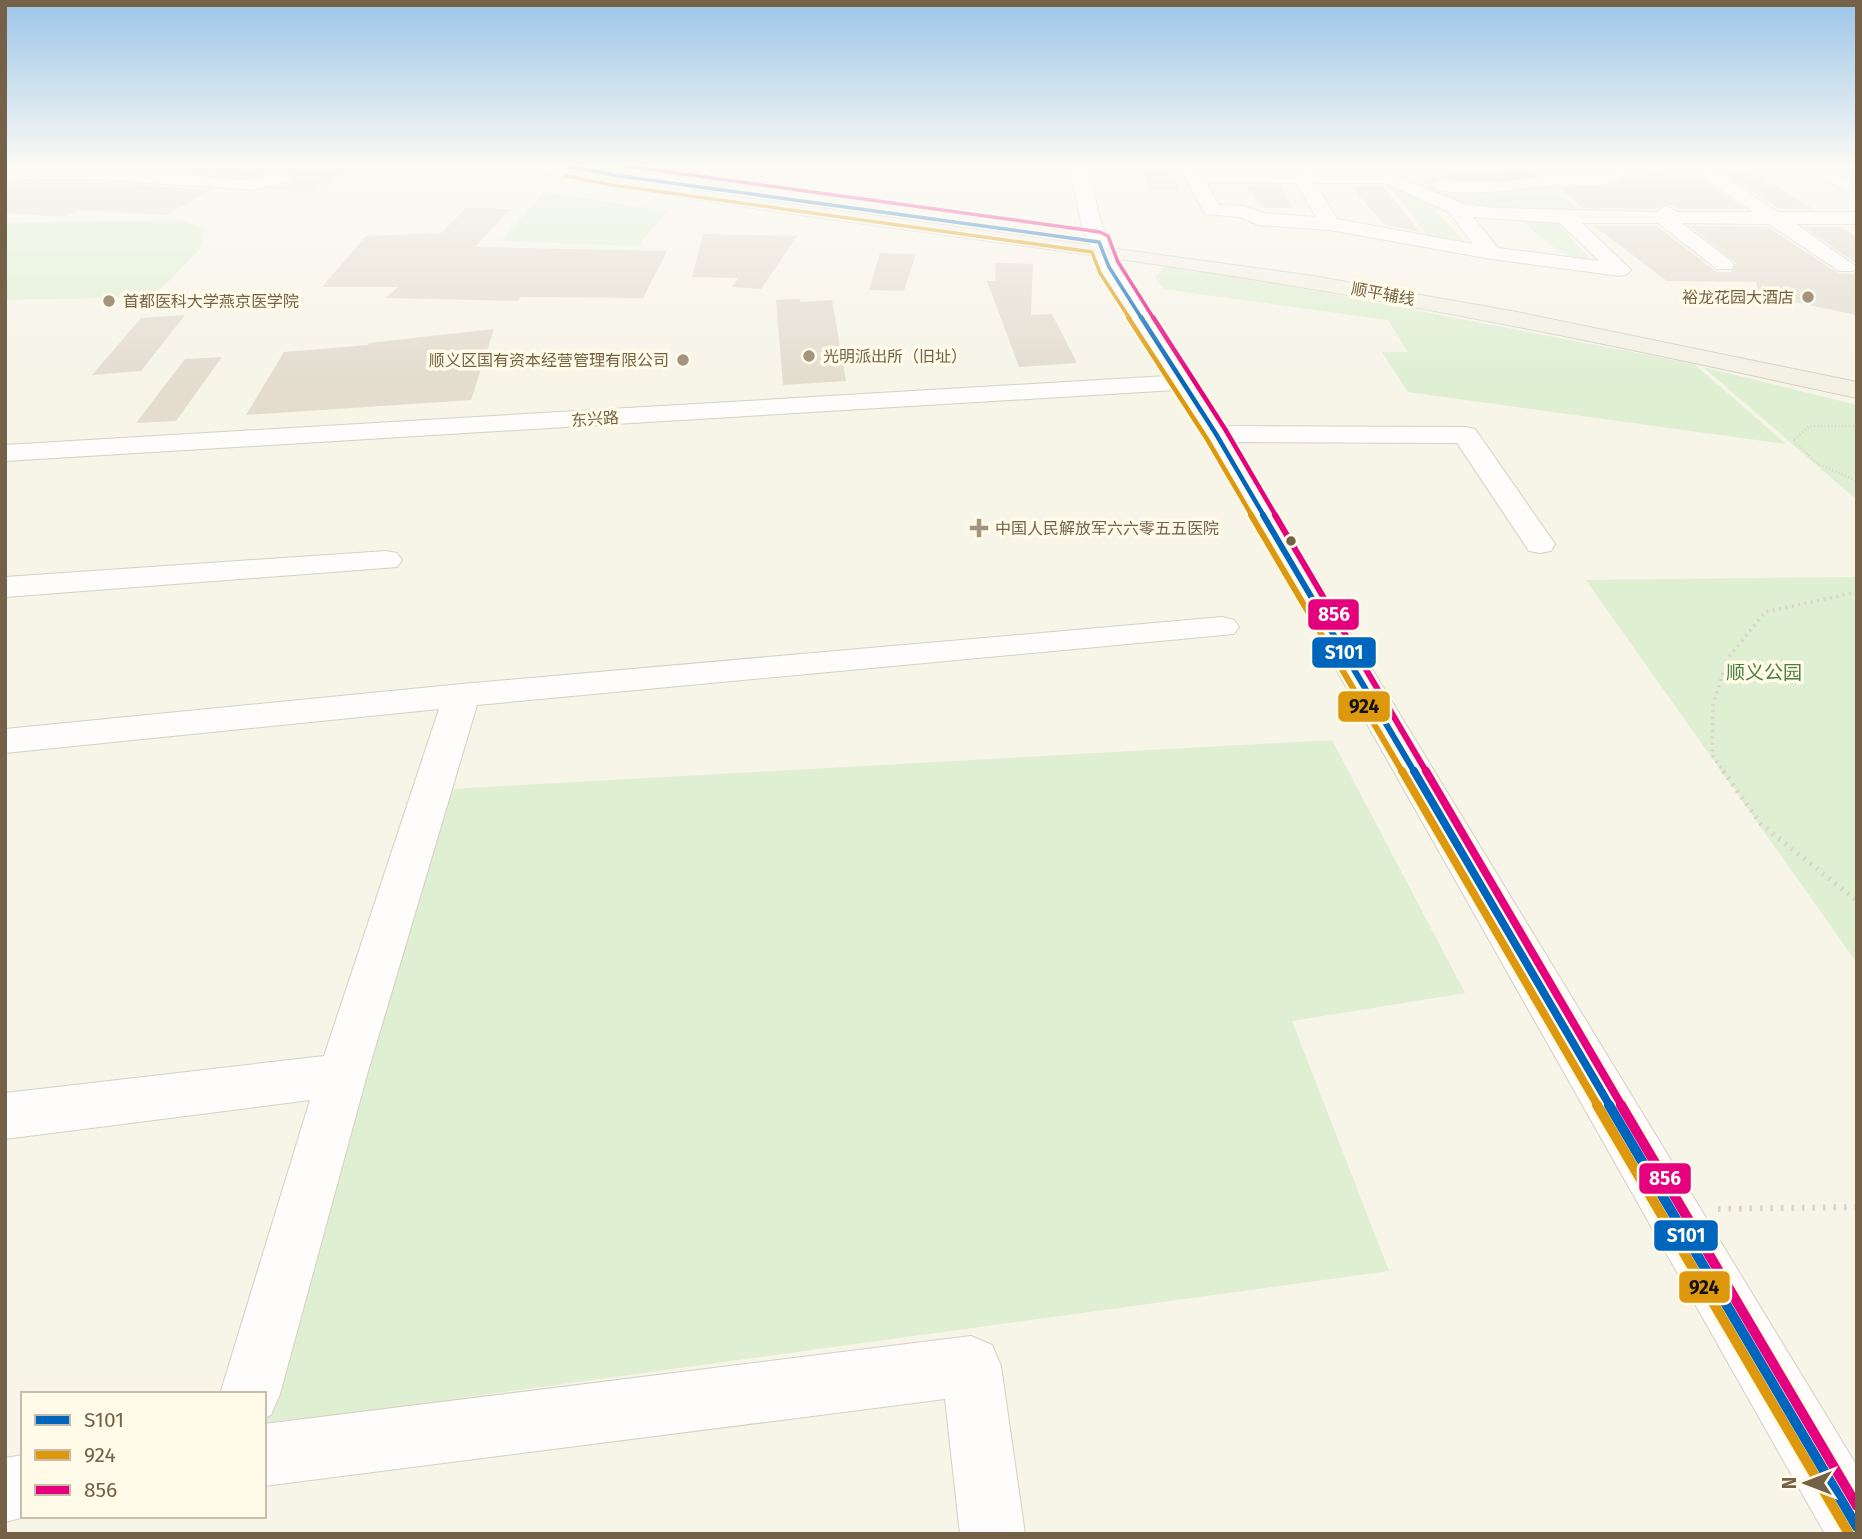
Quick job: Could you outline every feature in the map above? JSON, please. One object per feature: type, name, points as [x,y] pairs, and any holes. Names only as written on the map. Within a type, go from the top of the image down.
[{"type":"main road","name":"顺平辅线","points":[[1029,238],[1313,282],[1549,325],[1857,390]]},
{"type":"main road","name":"顺平辅线","points":[[1039,238],[1467,301],[1857,380]]},
{"type":"street","points":[[1097,238],[1109,267],[1216,434],[1857,1527]]},
{"type":"street","points":[[1407,238],[1491,253],[1620,270],[1587,238]]},
{"type":"street","points":[[1479,238],[1491,253]]},
{"type":"street","points":[[1689,238],[1724,265]]},
{"type":"street","points":[[1803,238],[1846,267]]},
{"type":"street","name":"东兴路","points":[[5,453],[1184,382]]},
{"type":"street","points":[[1216,434],[1465,435],[1540,544]]},
{"type":"street","points":[[5,587],[386,559]]},
{"type":"street","points":[[5,741],[461,695],[1222,627]]},
{"type":"street","points":[[251,1392],[342,1075],[461,695]]},
{"type":"street","points":[[5,1116],[342,1075]]},
{"type":"street","points":[[266,1455],[971,1366],[993,1534]]},
{"type":"path","points":[[1857,426],[1810,426],[1793,440],[1818,464],[1857,481]]},
{"type":"path","points":[[1857,592],[1765,612],[1728,658],[1713,705],[1712,743],[1712,755],[1761,824],[1857,901]]},
{"type":"path","points":[[1671,1209],[1857,1207]]},
{"type":"green space","points":[[5,238],[202,238],[199,250],[169,281],[148,297],[5,300]]},
{"type":"green space","points":[[504,238],[645,238],[638,246],[501,241]]},
{"type":"green space","points":[[1437,238],[1461,238],[1467,244]]},
{"type":"green space","points":[[1542,238],[1571,238],[1593,262],[1564,254]]},
{"type":"green space","points":[[1165,267],[1269,282],[1694,364],[1786,444],[1408,392],[1382,352],[1408,352],[1388,320],[1163,289],[1155,277]]},
{"type":"green space","points":[[1703,367],[1857,405],[1857,500]]},
{"type":"green space","name":"顺义公园","points":[[1857,577],[1857,963],[1586,580]]},
{"type":"green space","points":[[1332,740],[1465,993],[1292,1021],[1389,1271],[266,1425],[265,1392],[432,790]]},
{"type":"building","points":[[364,238],[483,238],[475,247],[667,251],[643,298],[520,297],[518,301],[386,298],[398,287],[322,287]]},
{"type":"building","points":[[702,238],[796,238],[761,289],[732,287],[738,278],[692,277]]},
{"type":"building","points":[[1610,238],[1672,238],[1717,272],[1731,272],[1736,263],[1705,238],[1784,238],[1838,273],[1853,274],[1857,271],[1857,315],[1760,295],[1756,282],[1667,281]]},
{"type":"building","points":[[1819,238],[1857,238],[1857,264]]},
{"type":"building","points":[[880,253],[916,254],[904,291],[869,290]]},
{"type":"building","points":[[996,263],[1033,264],[1031,315],[1052,314],[1077,363],[1019,367],[987,281],[995,281]]},
{"type":"building","points":[[800,299],[800,302],[832,300],[846,381],[783,385],[776,300]]},
{"type":"building","points":[[185,315],[141,371],[92,375],[141,318]]},
{"type":"building","points":[[494,329],[471,400],[246,415],[284,352],[368,345]]},
{"type":"building","points":[[222,357],[176,421],[136,423],[185,359]]},
{"type":"transit line","name":"924","points":[[990,238],[1092,252],[1100,273],[1207,439],[1848,1532]]},
{"type":"transit line","name":"S101","points":[[1069,238],[1099,242],[1109,267],[1216,434],[1857,1527]]},
{"type":"transit line","name":"856","points":[[1109,238],[1118,262],[1225,429],[1857,1506]]},
{"type":"place","name":"裕龙花园大酒店","points":[[1808,297]]},
{"type":"place","name":"首都医科大学燕京医学院","points":[[109,301]]},
{"type":"place","name":"光明派出所（旧址）","points":[[809,356]]},
{"type":"place","name":"顺义区国有资本经营管理有限公司","points":[[683,360]]},
{"type":"place","name":"中国人民解放军六六零五五医院","points":[[979,528]]}]
